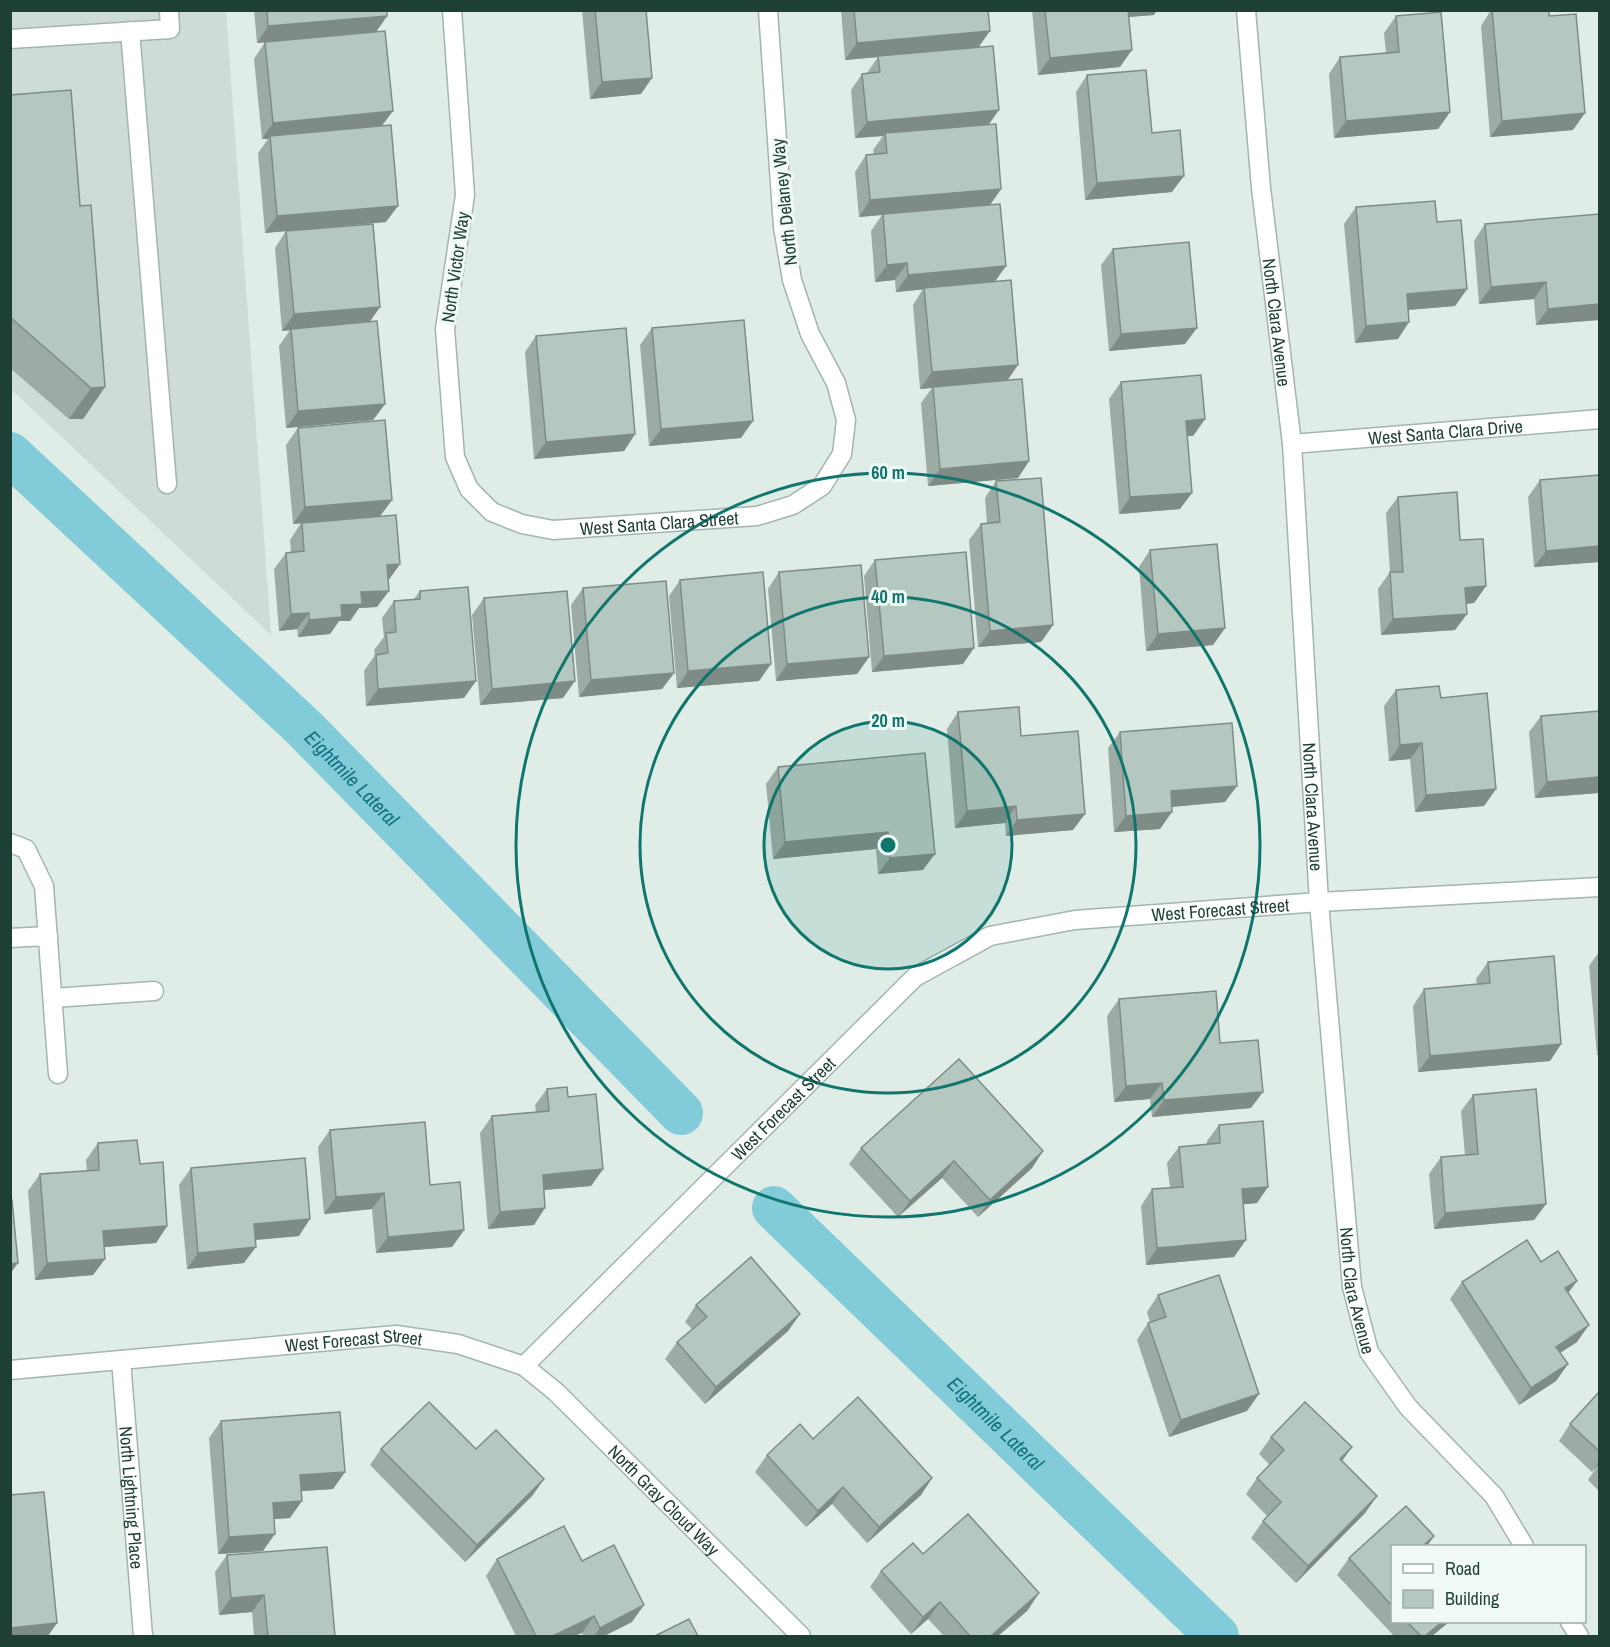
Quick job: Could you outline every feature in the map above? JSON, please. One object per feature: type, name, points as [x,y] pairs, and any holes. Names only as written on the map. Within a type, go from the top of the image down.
[{"type":"street","points":[[10,39],[170,29],[169,10]]},
{"type":"street","name":"North Victor Way","points":[[452,10],[465,195],[445,329],[454,458],[469,489],[492,512]]},
{"type":"street","name":"North Delaney Way","points":[[768,10],[783,227],[792,280],[810,334],[836,383],[846,420],[842,454],[822,486]]},
{"type":"street","name":"North Clara Avenue","points":[[1246,10],[1261,188],[1292,444],[1319,902],[1353,1287],[1369,1352],[1408,1407],[1494,1496],[1523,1545]]},
{"type":"street","points":[[130,31],[167,484]]},
{"type":"street","name":"West Santa Clara Drive","points":[[1292,444],[1599,419]]},
{"type":"street","name":"West Santa Clara Street","points":[[492,512],[522,524],[553,530],[746,517],[793,505],[822,486]]},
{"type":"street","points":[[10,843],[26,849],[44,886],[58,1074]]},
{"type":"street","name":"West Forecast Street","points":[[10,1370],[396,1335],[458,1344],[524,1366],[915,977],[990,936],[1075,920],[1319,902],[1599,887]]},
{"type":"street","points":[[10,938],[48,936]]},
{"type":"street","points":[[53,998],[154,991]]},
{"type":"street","name":"North Lightning Place","points":[[121,1360],[143,1636]]},
{"type":"street","name":"North Gray Cloud Way","points":[[524,1366],[556,1392],[801,1636]]},
{"type":"street","points":[[1571,1623],[1579,1636]]},
{"type":"shaded area","points":[[10,11],[226,11],[271,635],[11,389]]},
{"type":"building","points":[[267,10],[387,10],[387,16],[268,26]]},
{"type":"building","points":[[595,10],[646,10],[652,78],[602,82]]},
{"type":"building","points":[[854,10],[988,10],[990,31],[857,43]]},
{"type":"building","points":[[1045,10],[1128,10],[1132,50],[1050,58]]},
{"type":"building","points":[[1492,10],[1549,10],[1549,16],[1576,14],[1585,113],[1502,121]]},
{"type":"building","points":[[1441,12],[1450,112],[1346,121],[1340,57],[1399,52],[1396,16]]},
{"type":"building","points":[[385,31],[393,111],[273,123],[265,42]]},
{"type":"building","points":[[993,46],[999,110],[867,122],[862,74],[880,72],[878,56]]},
{"type":"building","points":[[1146,70],[1152,133],[1180,130],[1184,176],[1097,183],[1087,75]]},
{"type":"building","points":[[71,90],[80,206],[91,205],[105,387],[91,388],[10,317],[10,95]]},
{"type":"building","points":[[996,124],[1001,189],[870,200],[866,155],[887,153],[885,133]]},
{"type":"building","points":[[391,125],[398,206],[277,216],[270,136]]},
{"type":"building","points":[[1435,201],[1437,222],[1461,220],[1467,289],[1407,294],[1409,322],[1366,326],[1356,207]]},
{"type":"building","points":[[1000,204],[1006,266],[908,275],[907,263],[887,265],[883,214]]},
{"type":"building","points":[[1599,214],[1599,304],[1548,309],[1546,282],[1491,287],[1485,224]]},
{"type":"building","points":[[373,224],[380,307],[294,314],[286,231]]},
{"type":"building","points":[[1189,242],[1197,328],[1121,334],[1113,249]]},
{"type":"building","points":[[1011,280],[1018,365],[932,372],[924,288]]},
{"type":"building","points":[[744,320],[753,421],[661,429],[652,328]]},
{"type":"building","points":[[377,321],[385,404],[298,411],[291,329]]},
{"type":"building","points":[[626,328],[635,434],[546,442],[536,336]]},
{"type":"building","points":[[1201,375],[1205,419],[1186,421],[1192,493],[1130,497],[1121,382]]},
{"type":"building","points":[[1022,379],[1029,461],[940,469],[933,387]]},
{"type":"building","points":[[385,420],[392,500],[305,507],[298,428]]},
{"type":"building","points":[[1599,475],[1599,546],[1546,551],[1540,480]]},
{"type":"building","points":[[1041,478],[1053,625],[990,631],[981,524],[1000,522],[996,481]]},
{"type":"building","points":[[1457,492],[1460,540],[1483,539],[1486,586],[1465,588],[1467,614],[1393,619],[1390,572],[1403,572],[1398,497]]},
{"type":"building","points":[[396,515],[400,564],[387,565],[389,591],[361,592],[362,604],[341,605],[342,617],[309,620],[309,613],[291,614],[286,553],[304,551],[302,523]]},
{"type":"building","points":[[1217,544],[1225,628],[1158,634],[1150,550]]},
{"type":"building","points":[[966,552],[974,648],[884,656],[875,560]]},
{"type":"building","points":[[861,565],[869,657],[787,664],[779,572]]},
{"type":"building","points":[[763,572],[771,664],[688,671],[680,580]]},
{"type":"building","points":[[666,581],[674,673],[591,680],[583,588]]},
{"type":"building","points":[[468,587],[476,681],[378,689],[376,655],[388,653],[386,633],[396,632],[394,601],[420,599],[420,591]]},
{"type":"building","points":[[567,591],[575,681],[492,689],[484,598]]},
{"type":"building","points":[[1439,686],[1441,698],[1487,693],[1496,789],[1426,795],[1422,743],[1400,745],[1396,690]]},
{"type":"building","points":[[1019,707],[1021,736],[1078,731],[1085,814],[1017,820],[1016,806],[967,811],[958,712]]},
{"type":"building","points":[[1599,711],[1599,777],[1547,782],[1541,716]]},
{"type":"building","points":[[1232,723],[1237,786],[1171,791],[1172,812],[1126,816],[1120,732]]},
{"type":"building","points":[[925,753],[935,854],[890,858],[888,832],[785,842],[778,767]]},
{"type":"building","points":[[1554,956],[1561,1044],[1430,1056],[1424,989],[1490,983],[1488,962]]},
{"type":"building","points":[[1216,991],[1220,1043],[1258,1040],[1263,1092],[1164,1100],[1162,1083],[1126,1086],[1119,999]]},
{"type":"building","points":[[959,1059],[1043,1151],[990,1200],[954,1161],[910,1201],[861,1148]]},
{"type":"building","points":[[567,1087],[568,1097],[596,1094],[603,1169],[543,1175],[545,1208],[500,1212],[492,1116],[549,1111],[547,1089]]},
{"type":"building","points":[[1536,1089],[1546,1204],[1445,1213],[1441,1157],[1478,1154],[1473,1095]]},
{"type":"building","points":[[1263,1121],[1268,1187],[1242,1189],[1246,1240],[1157,1248],[1152,1189],[1183,1187],[1179,1147],[1220,1143],[1219,1125]]},
{"type":"building","points":[[425,1122],[430,1185],[460,1182],[464,1230],[388,1237],[384,1193],[336,1197],[330,1130]]},
{"type":"building","points":[[137,1140],[140,1164],[163,1162],[167,1226],[103,1231],[105,1259],[47,1263],[40,1174],[99,1170],[98,1143]]},
{"type":"building","points":[[305,1158],[310,1219],[254,1224],[256,1247],[198,1253],[191,1168]]},
{"type":"building","points":[[10,1200],[12,1200],[18,1263],[10,1264]]},
{"type":"building","points":[[1527,1240],[1541,1262],[1558,1251],[1577,1281],[1565,1288],[1589,1325],[1556,1347],[1568,1364],[1531,1388],[1462,1282]]},
{"type":"building","points":[[751,1257],[800,1314],[716,1387],[677,1342],[707,1317],[696,1305]]},
{"type":"building","points":[[1219,1275],[1259,1394],[1181,1420],[1148,1323],[1166,1317],[1158,1295]]},
{"type":"building","points":[[1599,1392],[1599,1451],[1570,1424]]},
{"type":"building","points":[[858,1397],[932,1478],[879,1527],[843,1487],[818,1511],[767,1455],[800,1424],[813,1439]]},
{"type":"building","points":[[429,1402],[476,1449],[496,1430],[544,1479],[477,1545],[381,1449]]},
{"type":"building","points":[[1305,1402],[1352,1447],[1340,1459],[1377,1496],[1308,1566],[1263,1521],[1281,1502],[1257,1478],[1284,1450],[1271,1437]]},
{"type":"building","points":[[340,1412],[345,1472],[300,1475],[302,1501],[273,1503],[275,1534],[229,1537],[221,1421]]},
{"type":"building","points":[[44,1492],[57,1623],[10,1628],[10,1495]]},
{"type":"building","points":[[1406,1506],[1434,1536],[1424,1545],[1391,1545],[1391,1605],[1349,1558]]},
{"type":"building","points":[[968,1514],[1039,1593],[991,1636],[970,1636],[940,1602],[923,1617],[881,1571],[913,1543],[923,1554]]},
{"type":"building","points":[[564,1526],[582,1561],[614,1545],[644,1605],[600,1628],[594,1616],[553,1636],[536,1636],[497,1559]]},
{"type":"building","points":[[327,1547],[335,1636],[268,1636],[264,1595],[231,1598],[227,1555]]},
{"type":"building","points":[[689,1619],[698,1636],[655,1636]]},
{"type":"building","points":[[1408,1623],[1441,1623],[1425,1636],[1421,1636]]},
{"type":"waterway","name":"Eightmile Lateral","points":[[10,454],[304,728],[681,1113]]},
{"type":"waterway","name":"Eightmile Lateral","points":[[774,1208],[1217,1636]]}]
